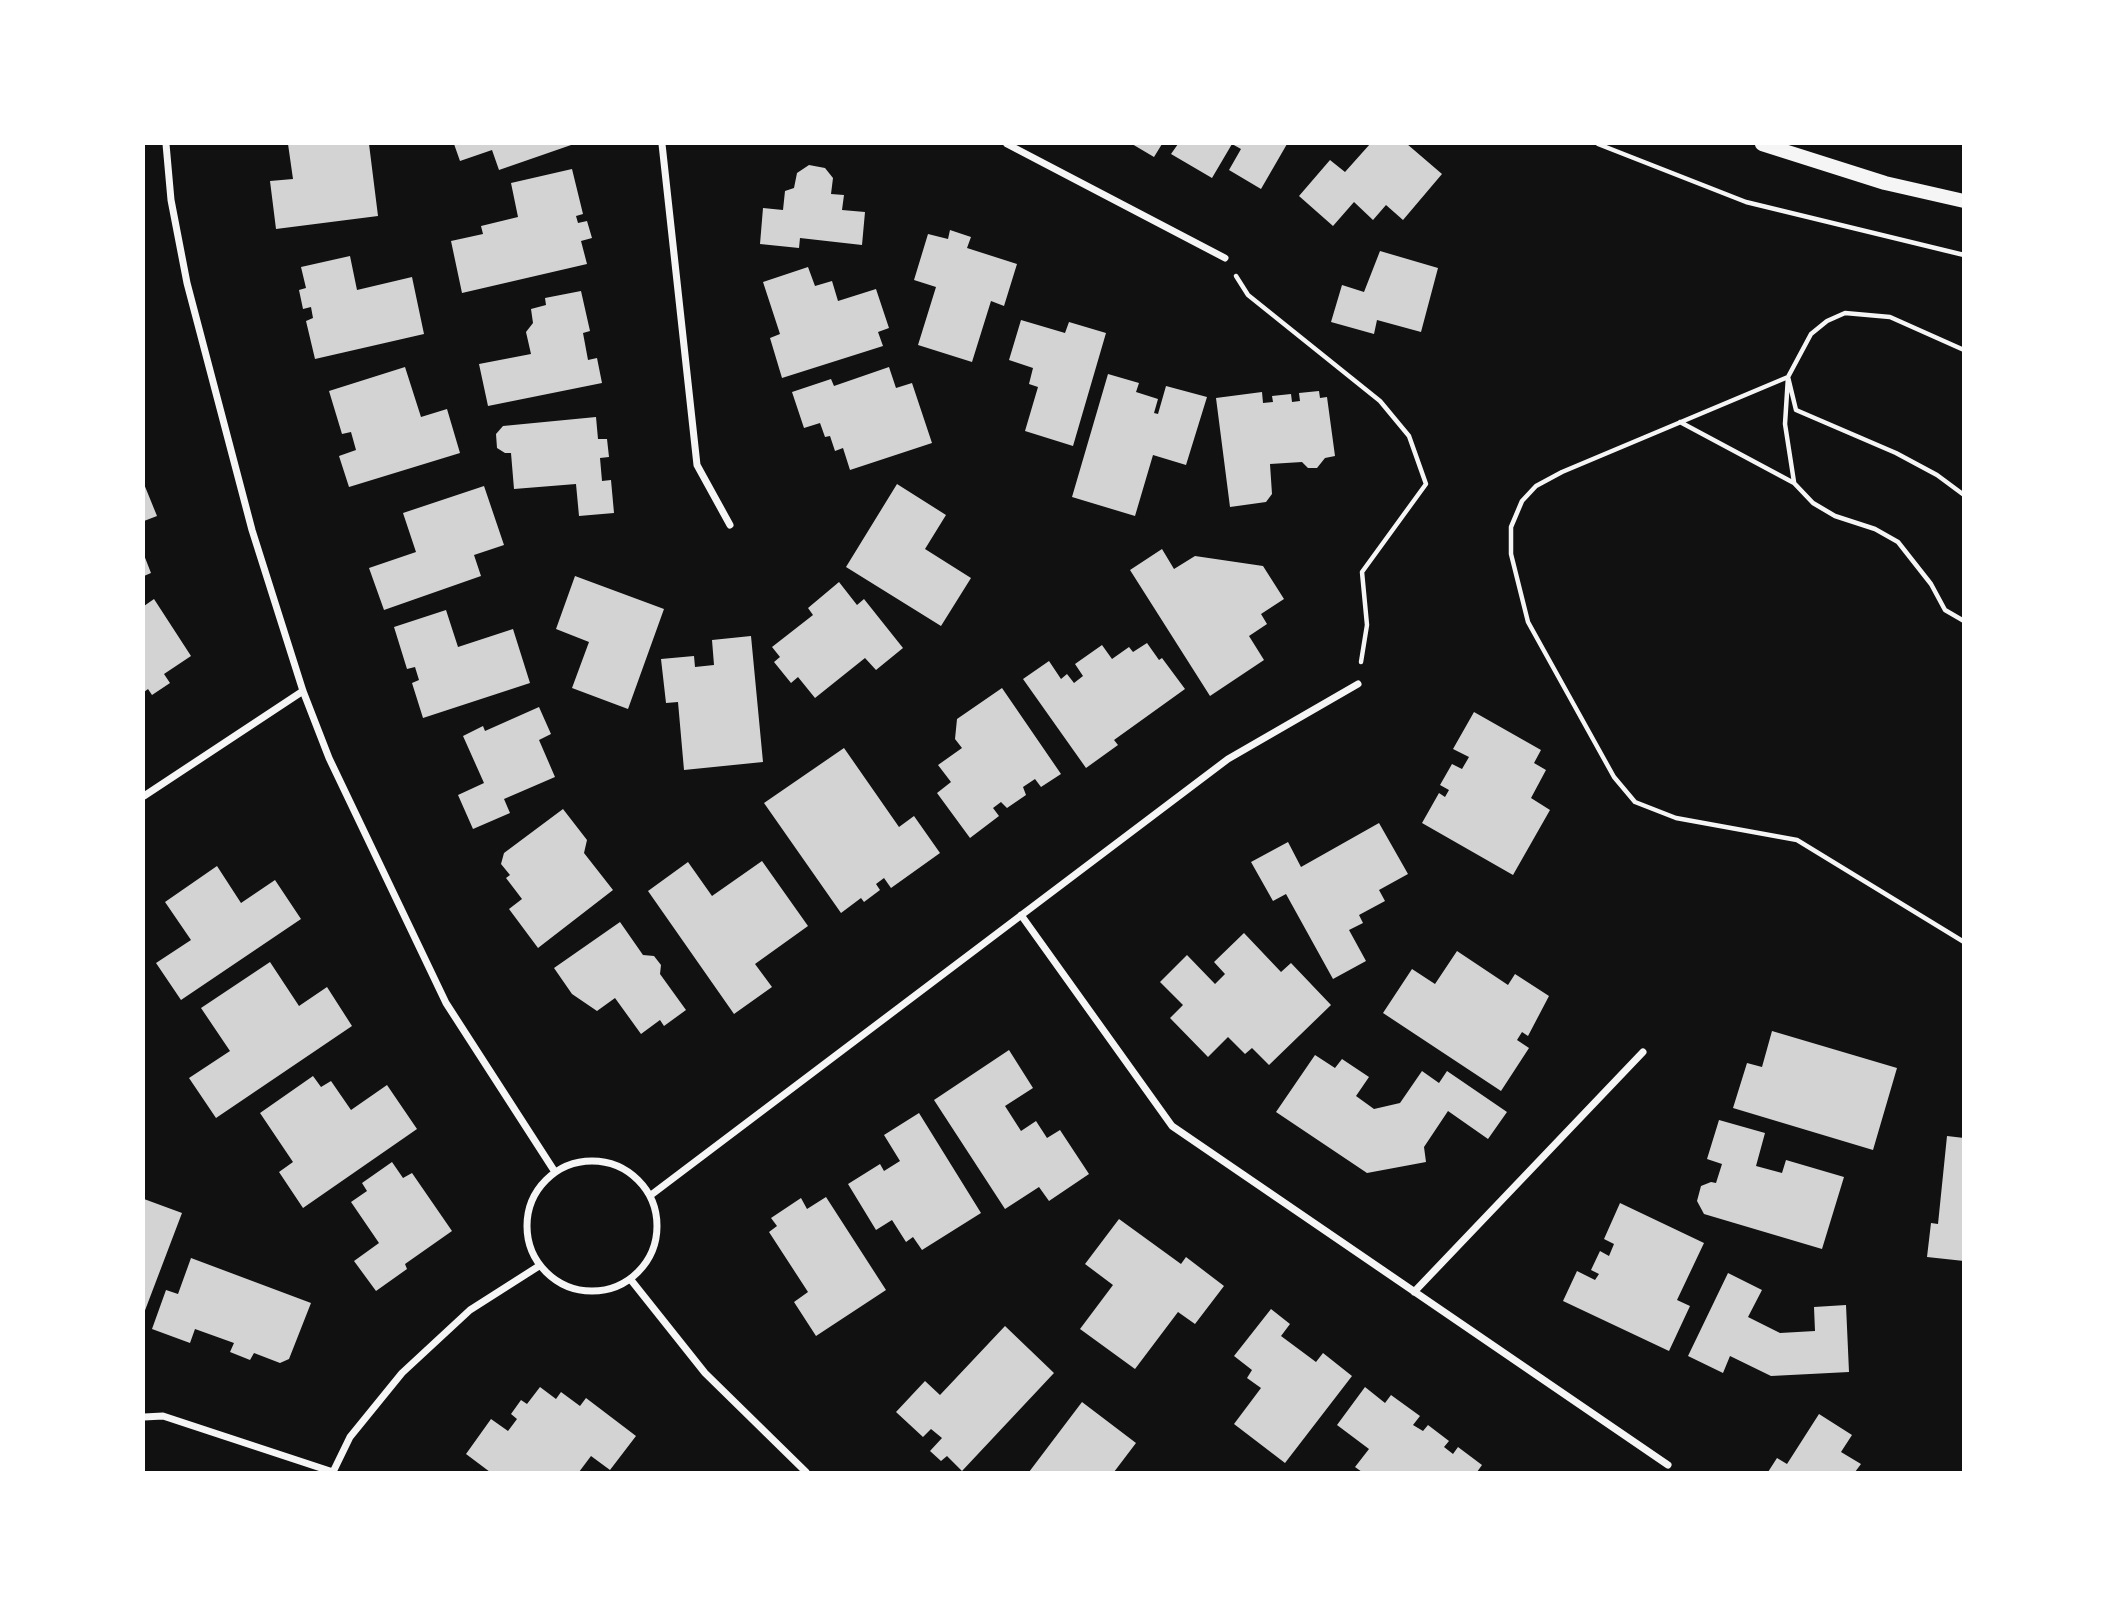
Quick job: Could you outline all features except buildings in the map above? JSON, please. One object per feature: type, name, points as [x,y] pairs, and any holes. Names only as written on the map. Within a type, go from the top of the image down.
[{"type":"main road","points":[[1762,144],[1885,183],[1964,201]]},
{"type":"street","points":[[166,144],[171,200],[187,283],[252,530],[303,691],[329,758],[446,1003],[555,1172]]},
{"type":"street","points":[[662,144],[698,465],[730,525]]},
{"type":"street","points":[[1007,144],[1225,258]]},
{"type":"street","points":[[651,1195],[1228,759],[1358,684]]},
{"type":"street","points":[[144,796],[303,691]]},
{"type":"street","points":[[1021,915],[1172,1126],[1668,1465]]},
{"type":"street","points":[[1414,1292],[1643,1052]]},
{"type":"street","points":[[580,1161],[608,1162],[633,1174],[651,1195],[658,1226],[651,1256],[631,1280],[599,1292],[566,1287],[539,1266],[528,1242],[527,1216],[537,1191],[555,1172],[580,1161]]},
{"type":"street","points":[[144,1417],[163,1416],[333,1472],[350,1437],[401,1373],[470,1310],[539,1266]]},
{"type":"street","points":[[631,1280],[705,1373],[806,1472]]},
{"type":"path","points":[[1598,144],[1746,202],[1964,255]]},
{"type":"path","points":[[1225,258],[1248,295],[1380,401],[1409,436],[1426,484],[1362,572],[1367,625],[1358,684]]},
{"type":"path","points":[[1794,483],[1785,424],[1788,377],[1811,334],[1827,321],[1845,313],[1890,317],[1964,350]]},
{"type":"path","points":[[1788,377],[1562,471],[1536,486],[1522,501],[1511,527],[1511,554],[1518,590],[1528,622],[1554,673],[1614,777],[1634,803],[1676,818],[1797,840],[1964,942]]},
{"type":"path","points":[[1788,377],[1796,410],[1896,453],[1937,475],[1964,495]]},
{"type":"path","points":[[1680,422],[1794,483],[1813,503],[1835,516],[1875,529],[1898,542],[1915,561],[1945,610],[1964,621]]}]
